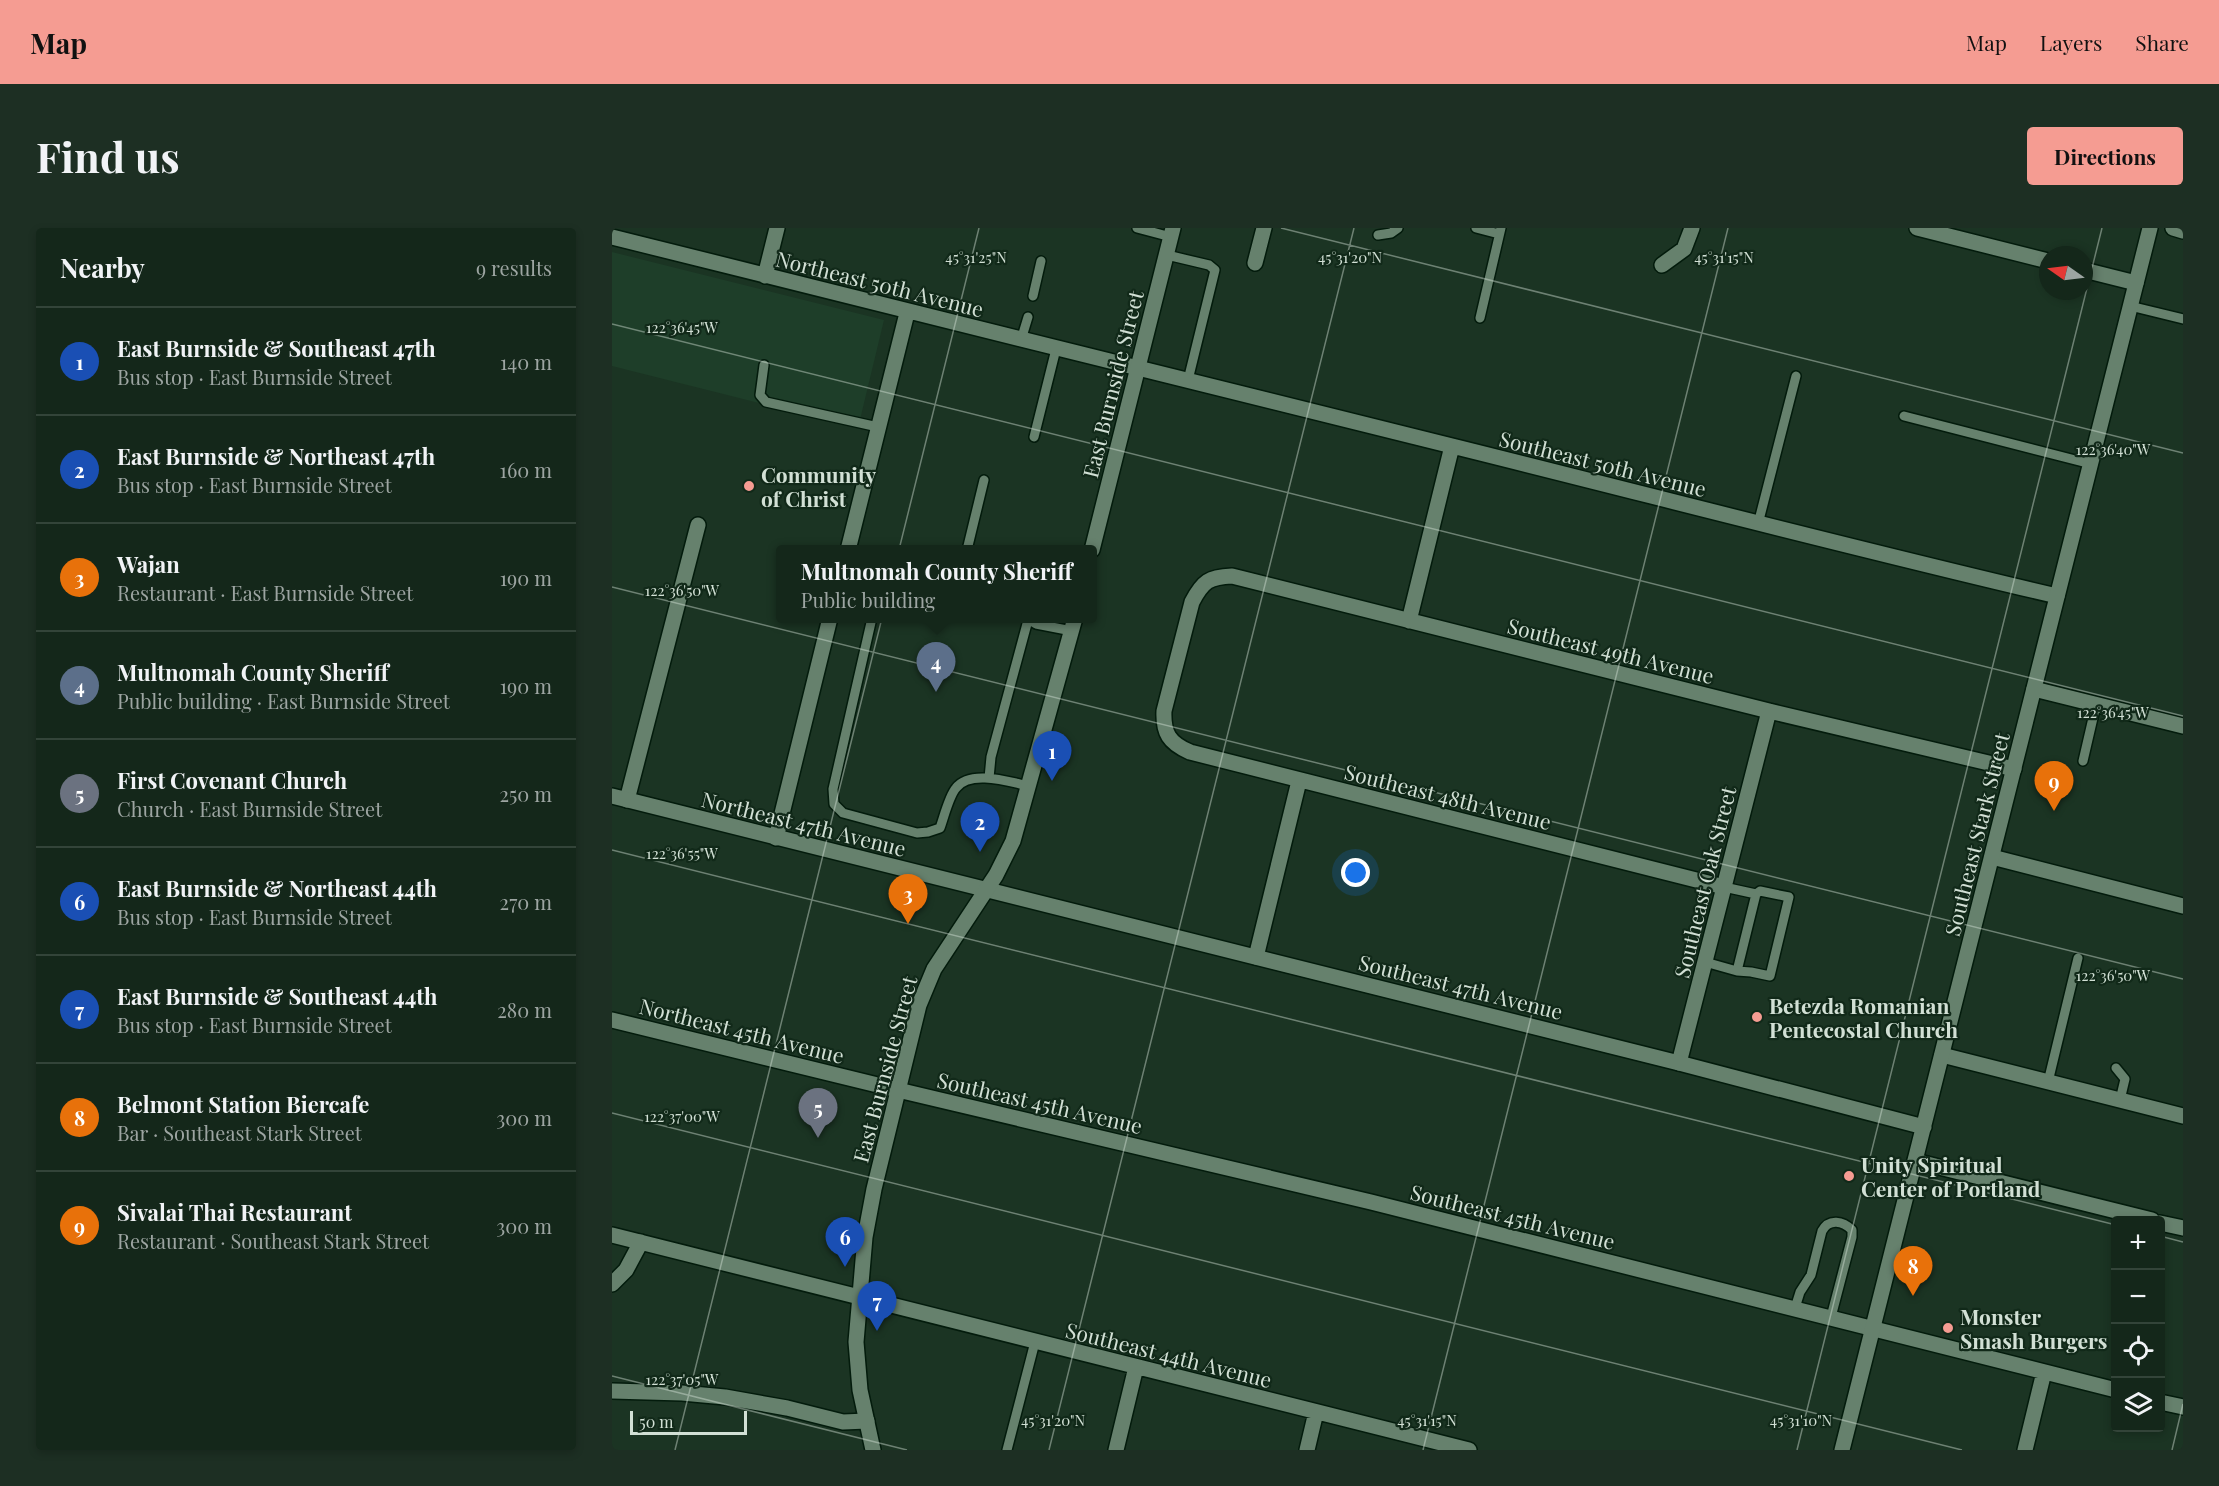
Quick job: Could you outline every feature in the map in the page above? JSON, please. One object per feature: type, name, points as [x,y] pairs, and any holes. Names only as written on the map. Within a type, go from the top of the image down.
[{"type":"street","points":[[765,276],[777,228]]},
{"type":"street","points":[[1255,263],[1264,228]]},
{"type":"street","points":[[1662,265],[1684,249],[1692,228]]},
{"type":"street","points":[[1917,228],[2039,259]]},
{"type":"street","name":"Southeast Stark Street","points":[[1842,1450],[2150,228]]},
{"type":"street","points":[[2173,228],[2183,231]]},
{"type":"street","name":"East Burnside Street","points":[[1093,545],[1172,232]]},
{"type":"street","name":"Northeast 50th Avenue","points":[[612,237],[1138,368]]},
{"type":"street","points":[[2093,272],[2136,283]]},
{"type":"street","points":[[849,545],[907,312]]},
{"type":"street","name":"Southeast 50th Avenue","points":[[1138,368],[1758,524],[2057,596]]},
{"type":"street","points":[[1409,621],[1452,446]]},
{"type":"street","points":[[627,800],[698,525]]},
{"type":"street","name":"Southeast 49th Avenue","points":[[1167,735],[1163,723],[1164,711],[1192,602],[1200,586],[1207,580],[1232,576],[1769,711],[2014,769]]},
{"type":"street","points":[[776,838],[829,623]]},
{"type":"street","name":"East Burnside Street","points":[[873,1450],[860,1390],[856,1323],[869,1211],[898,1090],[926,984],[987,890],[1013,841],[1073,625]]},
{"type":"street","points":[[2034,689],[2183,726]]},
{"type":"street","name":"Southeast Oak Street","points":[[1679,1063],[1769,711]]},
{"type":"street","name":"Southeast 48th Avenue","points":[[1167,735],[1176,746],[1190,752],[1724,887]]},
{"type":"street","points":[[1256,957],[1299,781]]},
{"type":"street","name":"Northeast 47th Avenue","points":[[612,796],[987,890]]},
{"type":"street","points":[[1992,857],[2183,906]]},
{"type":"street","name":"Southeast 47th Avenue","points":[[987,890],[1679,1063],[1924,1127]]},
{"type":"street","name":"Northeast 45th Avenue","points":[[612,1020],[898,1090]]},
{"type":"street","points":[[1942,1055],[2183,1116]]},
{"type":"street","name":"Southeast 45th Avenue","points":[[898,1090],[1371,1202],[2111,1389]]},
{"type":"street","points":[[1915,1161],[2132,1216]]},
{"type":"street","points":[[2165,1224],[2183,1228]]},
{"type":"street","name":"Southeast 44th Avenue","points":[[612,1235],[1469,1450]]},
{"type":"street","points":[[612,1284],[626,1270],[641,1242]]},
{"type":"street","points":[[1116,1450],[1136,1367]]},
{"type":"street","points":[[2025,1450],[2044,1372]]},
{"type":"street","points":[[612,1391],[725,1397],[787,1408],[843,1422],[867,1421]]},
{"type":"street","points":[[2165,1403],[2183,1407]]},
{"type":"street","points":[[1307,1450],[1316,1412]]},
{"type":"lane","points":[[1137,228],[1172,232]]},
{"type":"lane","points":[[1378,235],[1391,233],[1398,228]]},
{"type":"lane","points":[[1476,228],[1500,231],[1480,318]]},
{"type":"lane","points":[[1167,255],[1209,265],[1215,270],[1188,380]]},
{"type":"lane","points":[[1033,296],[1041,261]]},
{"type":"lane","points":[[2130,306],[2183,319]]},
{"type":"lane","points":[[1021,340],[1028,317]]},
{"type":"lane","points":[[1034,437],[1056,349]]},
{"type":"lane","points":[[764,366],[760,395],[766,402],[878,427]]},
{"type":"lane","points":[[1758,524],[1796,376]]},
{"type":"lane","points":[[1904,416],[2091,464]]},
{"type":"lane","points":[[969,545],[984,480]]},
{"type":"lane","points":[[871,623],[833,789],[834,804],[843,813],[917,833],[928,832],[940,828],[956,787],[969,778],[989,778],[1029,786]]},
{"type":"lane","points":[[989,778],[992,757],[1026,623]]},
{"type":"lane","points":[[1034,623],[1073,625]]},
{"type":"lane","points":[[2083,761],[2096,705]]},
{"type":"lane","points":[[1705,962],[1737,971],[1770,976],[1789,897],[1760,891],[1756,894],[1724,887]]},
{"type":"lane","points":[[1737,971],[1756,894]]},
{"type":"lane","points":[[2048,1082],[2078,958]]},
{"type":"lane","points":[[2116,1068],[2125,1080],[2120,1100]]},
{"type":"lane","points":[[1795,1308],[1800,1292],[1811,1275],[1824,1226],[1833,1222],[1847,1225],[1852,1230],[1852,1237],[1831,1317]]},
{"type":"lane","points":[[1007,1450],[1035,1342]]},
{"type":"shaded area","points":[[612,252],[884,320],[858,428],[612,366]]},
{"type":"place","name":"Community of Christ","points":[[749,486]]},
{"type":"place","name":"Multnomah County Sheriff","points":[[936,692]]},
{"type":"place","name":"East Burnside & Southeast 47th","points":[[1052,781]]},
{"type":"place","name":"Sivalai Thai Restaurant","points":[[2054,811]]},
{"type":"place","name":"East Burnside & Northeast 47th","points":[[980,852]]},
{"type":"place","name":"Wajan","points":[[908,924]]},
{"type":"place","name":"Betezda Romanian Pentecostal Church","points":[[1757,1017]]},
{"type":"place","name":"First Covenant Church","points":[[818,1138]]},
{"type":"place","name":"Unity Spiritual Center of Portland","points":[[1849,1176]]},
{"type":"place","name":"East Burnside & Northeast 44th","points":[[845,1267]]},
{"type":"place","name":"Belmont Station Biercafe","points":[[1913,1296]]},
{"type":"place","name":"Monster Smash Burgers","points":[[1948,1328]]},
{"type":"place","name":"East Burnside & Southeast 44th","points":[[877,1331]]}]
